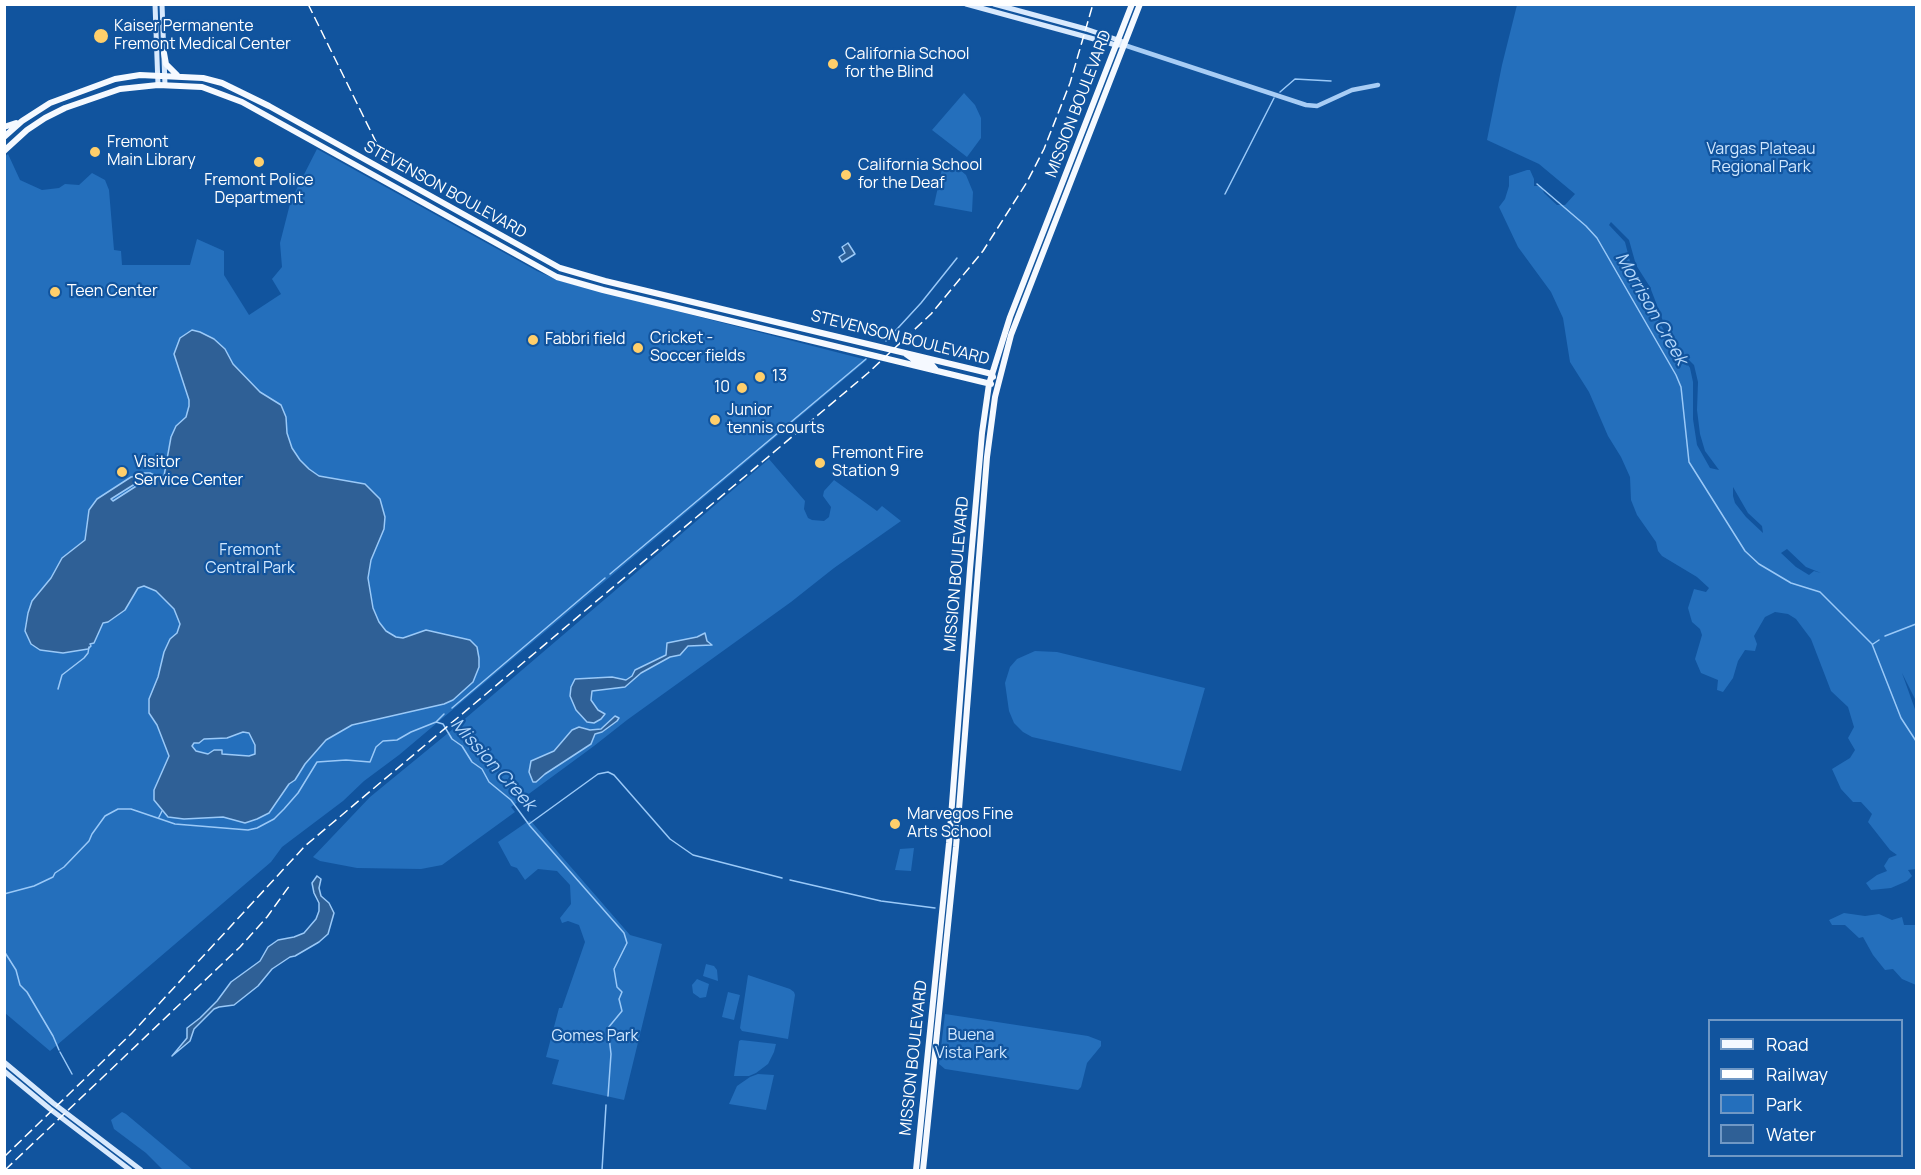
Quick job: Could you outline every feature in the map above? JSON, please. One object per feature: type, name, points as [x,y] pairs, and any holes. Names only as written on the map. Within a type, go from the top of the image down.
[{"type":"main road","points":[[155,4],[161,85]]},
{"type":"main road","points":[[147,75],[160,55],[162,4]]},
{"type":"main road","points":[[966,4],[1120,43]]},
{"type":"main road","points":[[994,4],[1086,29],[1120,43]]},
{"type":"main road","name":"MISSION BOULEVARD","points":[[923,1170],[956,847],[987,457],[998,385],[1011,335],[1120,43],[1132,4]]},
{"type":"main road","name":"MISSION BOULEVARD","points":[[916,1170],[948,852],[982,433],[989,384],[1010,317],[1120,43],[1140,4]]},
{"type":"main road","points":[[160,55],[177,76]]},
{"type":"main road","name":"STEVENSON BOULEVARD","points":[[4,137],[22,121],[45,106],[115,79],[147,75],[203,78],[236,89],[560,268],[605,281],[980,370],[992,374],[998,385]]},
{"type":"main road","name":"STEVENSON BOULEVARD","points":[[6,151],[27,130],[45,118],[65,108],[120,89],[161,85],[202,87],[238,100],[556,276],[603,290],[998,385]]},
{"type":"main road","points":[[4,127],[22,121]]},
{"type":"main road","points":[[900,351],[913,359],[931,364],[936,370],[944,366],[969,372],[980,370]]},
{"type":"main road","points":[[4,1062],[53,1103],[141,1170]]},
{"type":"main road","points":[[4,1071],[130,1170]]},
{"type":"street","points":[[1120,43],[1306,105],[1317,106],[1352,90],[1378,86]]},
{"type":"green space","name":"Vargas Plateau Regional Park","points":[[1517,5],[1916,5],[1916,701],[1902,673],[1916,712],[1916,869],[1908,870],[1912,876],[1907,881],[1891,888],[1871,890],[1866,883],[1887,871],[1884,866],[1889,858],[1897,855],[1890,850],[1868,822],[1872,814],[1861,802],[1853,802],[1841,789],[1832,769],[1850,758],[1855,750],[1848,738],[1854,727],[1848,707],[1831,691],[1811,639],[1796,619],[1788,614],[1775,612],[1765,617],[1754,636],[1757,644],[1755,651],[1745,650],[1738,661],[1733,678],[1723,692],[1717,690],[1718,680],[1701,673],[1695,659],[1702,635],[1700,629],[1692,622],[1688,608],[1694,589],[1706,592],[1709,588],[1697,577],[1662,556],[1656,542],[1637,515],[1631,500],[1630,477],[1608,436],[1589,392],[1570,362],[1563,318],[1551,292],[1518,247],[1499,207],[1505,199],[1509,176],[1527,170],[1530,170],[1534,179],[1534,186],[1541,186],[1544,193],[1557,205],[1565,205],[1575,194],[1539,164],[1487,140]],"holes":[[[1611,222],[1629,240],[1636,265],[1650,287],[1663,321],[1680,351],[1694,365],[1698,382],[1697,410],[1700,434],[1705,451],[1719,470],[1710,468],[1697,445],[1690,368],[1676,353],[1644,287],[1632,269],[1625,242],[1609,225]],[[1733,487],[1748,513],[1762,526],[1763,533],[1746,517],[1735,503]],[[1787,549],[1806,567],[1821,573],[1814,571],[1809,575],[1781,553]]]},
{"type":"green space","points":[[964,93],[975,105],[981,118],[981,138],[967,157],[932,130]]},
{"type":"green space","name":"Fremont Central Park","points":[[317,149],[537,271],[560,281],[867,360],[399,755],[282,847],[271,862],[50,1051],[5,1013],[4,157],[8,154],[20,180],[42,190],[59,188],[65,184],[79,185],[92,173],[105,180],[109,190],[114,250],[121,251],[122,265],[190,265],[197,239],[224,251],[224,275],[249,315],[281,294],[272,279],[282,267],[280,243],[291,200]]},
{"type":"green space","points":[[943,164],[959,169],[966,175],[973,192],[972,212],[934,205]]},
{"type":"green space","points":[[769,459],[805,501],[804,509],[808,518],[812,520],[824,521],[829,517],[831,507],[823,496],[824,491],[834,480],[877,511],[882,506],[901,521],[627,720],[511,807],[515,812],[442,865],[421,869],[357,868],[320,861],[313,857],[370,797]]},
{"type":"green space","points":[[1035,651],[1057,652],[1205,688],[1181,771],[1032,737],[1023,732],[1014,723],[1009,711],[1005,683],[1010,667],[1017,659]]},
{"type":"green space","name":"Gomes Park","points":[[530,820],[630,935],[662,944],[624,1100],[552,1084],[559,1060],[546,1057],[559,1008],[562,1008],[585,942],[579,925],[568,921],[562,923],[560,918],[571,904],[570,885],[557,871],[538,869],[525,880],[517,868],[511,866],[498,842]]},
{"type":"green space","points":[[914,848],[911,871],[895,870],[900,849]]},
{"type":"green space","points":[[1844,913],[1865,916],[1879,914],[1892,920],[1902,917],[1904,925],[1916,925],[1916,985],[1902,979],[1893,969],[1885,970],[1863,937],[1859,938],[1845,925],[1832,925],[1829,920]]},
{"type":"green space","points":[[706,964],[714,966],[717,970],[718,981],[703,976]]},
{"type":"green space","points":[[748,975],[794,992],[788,1039],[742,1031],[740,1028]]},
{"type":"green space","points":[[697,979],[709,984],[706,997],[700,998],[693,993],[692,985]]},
{"type":"green space","points":[[728,992],[740,995],[734,1020],[722,1017]]},
{"type":"green space","name":"Buena Vista Park","points":[[945,1014],[1088,1036],[1101,1041],[1101,1046],[1087,1063],[1081,1087],[1078,1090],[945,1069],[939,1064]]},
{"type":"green space","points":[[741,1040],[776,1044],[768,1064],[749,1076],[734,1076]]},
{"type":"green space","points":[[758,1074],[774,1075],[766,1110],[729,1104],[737,1086]]},
{"type":"green space","points":[[122,1112],[193,1170],[163,1170],[146,1153],[114,1129],[111,1120]]},
{"type":"water","points":[[848,243],[855,254],[842,262],[839,257],[845,253],[842,247]]},
{"type":"water","points":[[192,330],[214,339],[225,349],[233,364],[260,392],[281,405],[286,417],[287,433],[292,448],[309,469],[319,476],[365,484],[380,499],[385,517],[384,529],[371,560],[368,578],[373,608],[386,631],[403,638],[426,630],[470,640],[477,647],[479,658],[479,667],[473,682],[453,700],[352,725],[326,740],[305,764],[295,780],[289,784],[269,813],[245,823],[223,817],[184,819],[168,817],[154,800],[154,790],[169,756],[157,725],[149,713],[149,699],[158,677],[164,652],[170,639],[177,633],[180,624],[174,609],[156,591],[144,586],[138,588],[125,610],[103,623],[94,643],[90,644],[88,649],[63,653],[40,650],[31,644],[25,631],[32,601],[51,578],[62,558],[85,540],[89,510],[97,499],[136,476],[138,482],[111,499],[113,501],[141,483],[137,475],[141,473],[164,476],[171,437],[176,426],[186,417],[189,406],[174,354],[180,338]],"holes":[[[243,732],[249,733],[255,745],[255,754],[249,756],[222,754],[222,750],[214,750],[208,754],[196,751],[192,746],[204,739],[227,738]]]},
{"type":"water","points":[[705,633],[707,641],[712,645],[688,646],[680,655],[670,657],[641,673],[625,687],[592,691],[591,700],[598,710],[605,714],[601,719],[594,723],[587,722],[576,710],[570,696],[575,679],[612,677],[626,680],[635,670],[666,655],[667,643],[697,637]]},
{"type":"water","points":[[615,716],[619,718],[617,721],[602,732],[595,734],[591,744],[533,782],[529,772],[531,761],[554,751],[572,730],[579,727],[590,730],[601,729]]},
{"type":"water","points":[[317,876],[321,879],[319,888],[321,896],[329,903],[334,913],[328,934],[319,942],[272,969],[258,986],[234,1005],[214,1009],[194,1029],[190,1041],[172,1056],[187,1038],[187,1028],[217,1001],[231,982],[260,961],[268,947],[278,940],[304,933],[316,919],[319,903],[312,883]]},
{"type":"waterway","points":[[1280,92],[1295,79],[1331,81]]},
{"type":"waterway","points":[[1225,194],[1274,98]]},
{"type":"waterway","name":"Morrison Creek","points":[[1537,184],[1597,238],[1676,375],[1681,387],[1689,462],[1745,551],[1759,564],[1791,583],[1820,592],[1872,644],[1901,718],[1916,741]]},
{"type":"waterway","points":[[886,341],[921,303],[957,258]]},
{"type":"waterway","points":[[610,574],[866,359]]},
{"type":"waterway","points":[[452,708],[605,578]]},
{"type":"waterway","points":[[1885,636],[1916,624]]},
{"type":"waterway","points":[[1873,644],[1879,640]]},
{"type":"waterway","points":[[58,689],[62,675],[84,658],[89,647]]},
{"type":"waterway","points":[[436,722],[444,714]]},
{"type":"waterway","name":"Mission Creek","points":[[4,894],[34,886],[53,877],[89,841],[105,816],[118,809],[131,809],[175,824],[248,830],[257,828],[274,819],[284,809],[298,793],[317,762],[346,760],[370,762],[376,747],[383,741],[397,740],[436,722],[443,724],[452,739],[462,746],[472,762],[482,769],[489,782],[511,800],[530,826],[624,933],[627,943],[614,969],[617,987],[622,992],[619,999],[622,1011],[608,1028],[611,1054],[608,1096]]},
{"type":"waterway","points":[[529,824],[598,774],[608,772],[614,775],[670,839],[693,855],[782,878]]},
{"type":"waterway","points":[[159,817],[162,811]]},
{"type":"waterway","points":[[790,880],[881,901],[935,908]]},
{"type":"waterway","points":[[4,951],[16,970],[20,985],[27,992],[59,1050]]},
{"type":"waterway","points":[[60,1052],[72,1074]]},
{"type":"waterway","name":"Mission Creek","points":[[602,1170],[606,1105]]},
{"type":"railway","points":[[308,4],[379,148]]},
{"type":"railway","points":[[4,1157],[132,1033],[305,846],[868,373],[931,314],[983,251],[1027,182],[1044,149],[1070,83],[1093,4]]},
{"type":"railway","points":[[5,1170],[240,947],[267,917],[290,885]]},
{"type":"place","name":"Kaiser Permanente Fremont Medical Center","points":[[101,36]]},
{"type":"place","name":"California School for the Blind","points":[[833,64]]},
{"type":"place","name":"Fremont Main Library","points":[[95,152]]},
{"type":"place","name":"Fremont Police Department","points":[[259,162]]},
{"type":"place","name":"California School for the Deaf","points":[[846,175]]},
{"type":"place","name":"Teen Center","points":[[55,292]]},
{"type":"place","name":"Fabbri field","points":[[533,340]]},
{"type":"place","name":"Cricket - Soccer fields","points":[[638,348]]},
{"type":"place","name":"13","points":[[760,377]]},
{"type":"place","name":"10","points":[[742,388]]},
{"type":"place","name":"Junior tennis courts","points":[[715,420]]},
{"type":"place","name":"Fremont Fire Station 9","points":[[820,463]]},
{"type":"place","name":"Visitor Service Center","points":[[122,472]]},
{"type":"place","name":"Marvegos Fine Arts School","points":[[895,824]]}]
